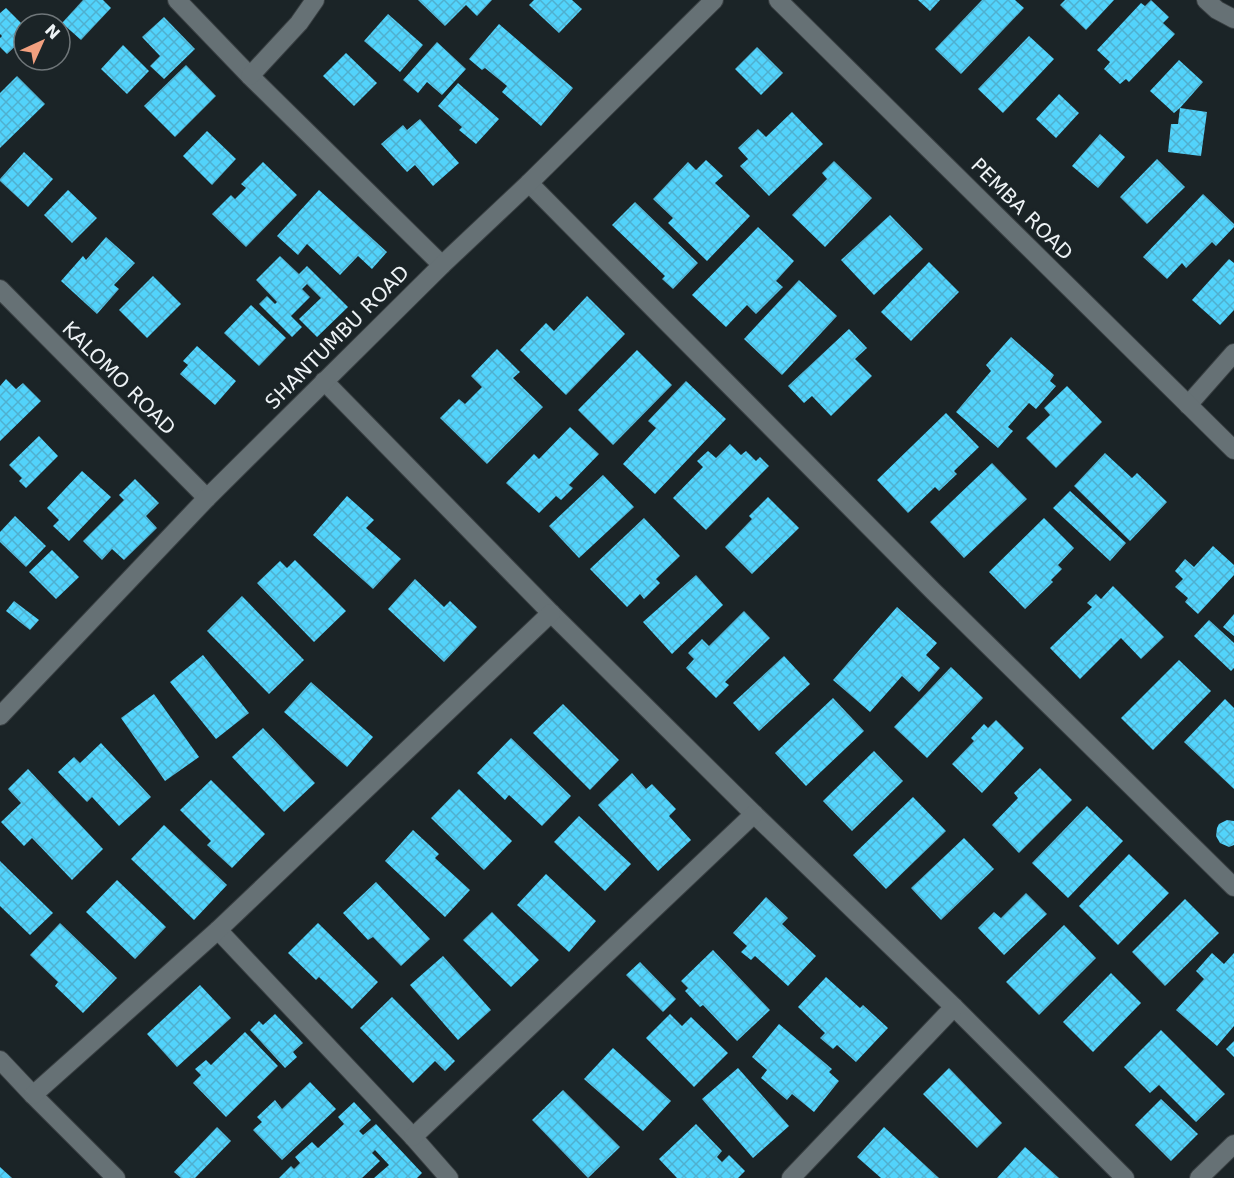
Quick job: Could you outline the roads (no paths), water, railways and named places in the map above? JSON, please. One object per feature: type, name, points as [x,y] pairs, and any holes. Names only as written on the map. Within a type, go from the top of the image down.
[{"type":"street","points":[[177,0],[250,76],[442,265]]},
{"type":"street","points":[[250,76],[299,23],[315,0]]},
{"type":"street","name":"SHANTUMBU ROAD","points":[[0,716],[207,498],[714,0]]},
{"type":"street","name":"PEMBA ROAD","points":[[778,0],[1234,450]]},
{"type":"street","points":[[1206,0],[1234,20]]},
{"type":"street","points":[[529,183],[941,599],[1234,887]]},
{"type":"street","name":"KALOMO ROAD","points":[[0,289],[207,498]]},
{"type":"street","points":[[1188,405],[1234,353]]},
{"type":"street","points":[[324,381],[551,613],[754,814],[954,1007],[1125,1178]]},
{"type":"street","points":[[33,1095],[218,930],[551,613]]},
{"type":"street","points":[[413,1137],[754,814]]},
{"type":"street","points":[[218,930],[449,1178]]},
{"type":"street","points":[[791,1178],[954,1007]]},
{"type":"street","points":[[0,1060],[116,1178]]},
{"type":"street","points":[[1198,1178],[1234,1144]]}]
